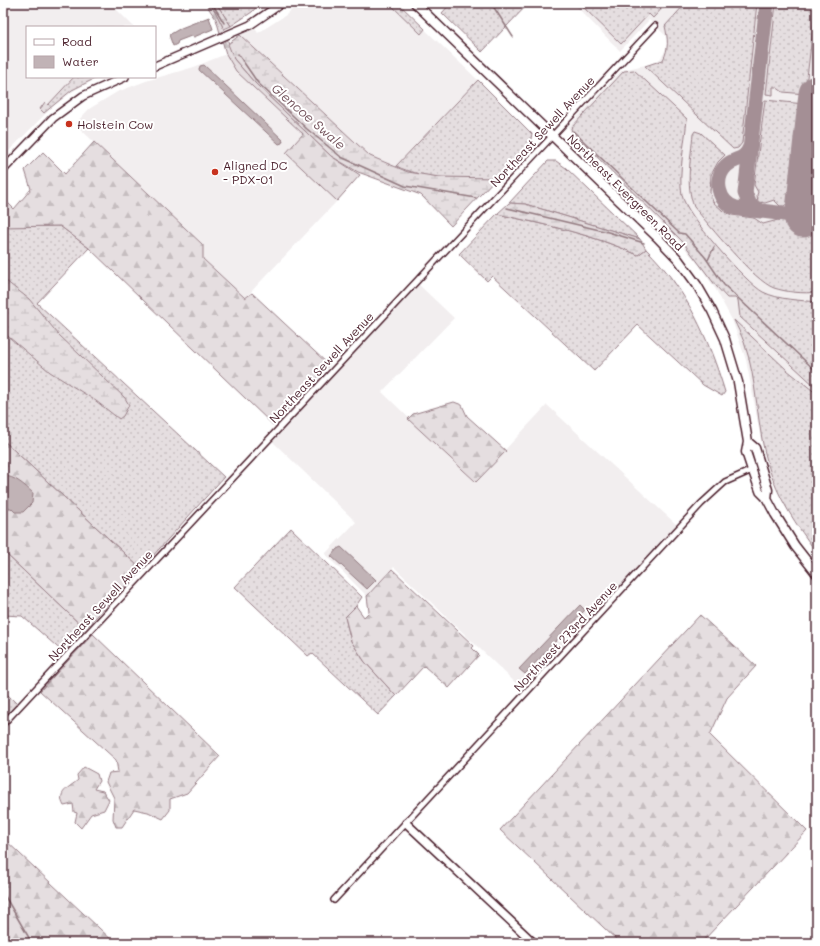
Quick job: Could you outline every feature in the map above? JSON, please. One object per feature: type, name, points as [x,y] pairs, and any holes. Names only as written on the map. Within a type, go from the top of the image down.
[{"type":"main road","name":"Northeast Evergreen Road","points":[[415,3],[667,247],[697,284],[719,325],[730,353],[738,382],[748,442],[746,452],[752,470]]},
{"type":"main road","name":"Northeast Evergreen Road","points":[[748,442],[755,448],[768,490],[767,499],[784,530],[817,574]]},
{"type":"street","points":[[156,66],[250,25],[282,3]]},
{"type":"street","name":"Northeast Sewell Avenue","points":[[3,724],[654,26]]},
{"type":"street","points":[[3,170],[52,119],[77,100],[123,78]]},
{"type":"street","name":"Northwest 273rd Avenue","points":[[334,900],[701,504],[725,482],[752,470]]},
{"type":"street","name":"Northeast Evergreen Road","points":[[752,470],[760,492],[767,499]]},
{"type":"street","points":[[406,823],[534,943]]},
{"type":"shaded area","points":[[3,3],[110,3],[133,26],[26,26],[26,78],[97,78],[76,89],[52,107],[3,157]]},
{"type":"shaded area","points":[[299,3],[397,3],[478,80],[396,166],[370,156],[240,35],[255,28],[258,33],[286,15]]},
{"type":"shaded area","points":[[573,3],[817,3],[817,548],[770,465],[762,444],[746,360],[732,320],[716,290],[700,266],[678,240],[571,133],[568,127],[622,70],[650,64],[660,59],[667,45],[666,36],[649,20],[620,51]]},
{"type":"shaded area","points":[[226,54],[236,71],[303,134],[286,153],[337,201],[245,298],[203,259],[203,245],[75,124],[89,109],[117,92],[146,81],[194,67]]},
{"type":"shaded area","points":[[416,282],[454,318],[382,392],[475,482],[547,405],[678,526],[522,689],[394,567],[367,596],[325,554],[356,522],[272,441]]},
{"type":"green space","points":[[205,3],[209,3],[215,11],[224,29],[234,59],[255,83],[331,156],[360,175],[337,201],[286,153],[303,134],[236,71],[226,54],[216,19]]},
{"type":"green space","points":[[209,3],[216,3],[231,26],[224,29]]},
{"type":"green space","points":[[216,3],[259,4],[252,12],[231,26]]},
{"type":"green space","points":[[389,3],[398,3],[425,29],[421,34]]},
{"type":"green space","points":[[451,3],[529,3],[482,52],[442,13]]},
{"type":"green space","points":[[579,3],[667,3],[653,18],[649,14],[621,44]]},
{"type":"green space","points":[[686,3],[757,3],[742,143],[738,148],[733,149],[645,66],[663,60],[667,43],[665,26]]},
{"type":"green space","points":[[776,3],[816,3],[805,94],[783,92],[776,87],[773,87],[773,95],[766,94]]},
{"type":"green space","points":[[240,35],[370,156],[408,172],[439,177],[496,178],[451,226],[421,195],[358,172],[331,156],[255,83],[234,59],[228,44]]},
{"type":"green space","points":[[634,70],[687,119],[681,168],[682,195],[704,232],[744,276],[763,292],[783,298],[817,302],[817,388],[740,317],[738,300],[735,298],[727,298],[682,241],[572,132],[571,128],[624,71]]},
{"type":"green space","points":[[73,78],[96,78],[72,90],[44,113],[40,109],[45,102],[48,105]]},
{"type":"green space","points":[[478,80],[532,134],[530,143],[496,178],[466,179],[430,176],[407,171],[396,166]]},
{"type":"green space","points":[[765,100],[804,104],[795,188],[788,196],[788,203],[784,206],[780,206],[774,200],[765,203],[758,202],[758,192],[754,185]]},
{"type":"green space","points":[[695,131],[701,133],[725,155],[718,162],[711,175],[710,193],[713,202],[723,211],[732,215],[754,218],[763,224],[778,220],[813,225],[817,203],[817,292],[789,292],[774,288],[765,283],[732,252],[694,207],[691,198],[689,180],[693,134]]},
{"type":"green space","points":[[94,142],[203,245],[203,259],[245,298],[252,293],[329,365],[273,425],[89,248],[60,226],[3,227],[3,198],[14,209],[31,189],[25,170],[43,152],[65,174]]},
{"type":"green space","points":[[548,161],[556,161],[566,168],[640,239],[525,204],[509,203]]},
{"type":"green space","points":[[509,203],[525,204],[640,239],[646,249],[638,255],[586,236],[551,226],[497,214]]},
{"type":"green space","points":[[497,214],[551,226],[586,236],[638,255],[646,249],[673,280],[704,334],[725,392],[722,396],[703,385],[638,325],[594,371],[492,276],[487,281],[459,254]]},
{"type":"green space","points":[[60,226],[89,248],[37,303],[224,477],[141,569],[3,440],[3,227]]},
{"type":"green space","points":[[3,280],[29,299],[59,335],[125,398],[129,405],[123,416],[119,419],[96,401],[50,372],[3,332]]},
{"type":"green space","points":[[734,320],[787,370],[817,394],[817,553],[788,511],[772,477],[761,435],[755,388],[749,357]]},
{"type":"green space","points":[[454,402],[462,405],[467,416],[506,451],[476,482],[408,419],[413,414]]},
{"type":"green space","points":[[3,440],[141,569],[85,629],[3,551]]},
{"type":"green space","points":[[291,528],[362,597],[356,606],[345,617],[351,641],[365,662],[396,696],[378,715],[312,653],[308,656],[235,587]]},
{"type":"green space","points":[[3,551],[85,629],[64,653],[22,616],[3,615]]},
{"type":"green space","points":[[392,569],[474,646],[472,648],[479,655],[449,688],[424,666],[396,696],[365,662],[351,641],[345,617],[356,606],[364,617],[369,612],[367,596]]},
{"type":"green space","points":[[700,615],[756,666],[727,698],[710,735],[807,831],[701,943],[620,943],[500,830]]},
{"type":"green space","points":[[93,634],[220,756],[187,793],[170,799],[170,810],[163,819],[148,812],[134,809],[122,827],[116,827],[113,819],[114,798],[106,782],[109,773],[118,772],[116,760],[40,691]]},
{"type":"green space","points":[[3,690],[17,704],[3,719]]},
{"type":"green space","points":[[84,767],[97,774],[99,781],[94,789],[103,791],[109,800],[104,810],[91,814],[81,828],[75,822],[77,813],[74,812],[73,804],[64,806],[62,797],[65,791],[78,780],[77,775]]},
{"type":"green space","points":[[3,838],[115,943],[3,943]]},
{"type":"water","points":[[209,17],[213,29],[194,37],[191,36],[178,41],[177,44],[173,46],[169,35],[181,28]]},
{"type":"water","points":[[204,65],[283,140],[282,143],[279,144],[199,70],[200,66]]},
{"type":"water","points":[[3,476],[15,479],[33,493],[32,503],[23,512],[15,512],[11,508],[3,508]]},
{"type":"water","points":[[341,547],[376,580],[367,589],[331,556]]},
{"type":"water","points":[[580,605],[585,610],[525,674],[519,669]]},
{"type":"waterway","name":"Glencoe Swale","points":[[212,3],[224,23]]},
{"type":"waterway","points":[[491,3],[513,37]]},
{"type":"waterway","name":"Glencoe Swale","points":[[238,54],[258,83],[307,129],[341,157],[405,186],[476,198]]},
{"type":"waterway","name":"Glencoe Swale","points":[[573,131],[679,233],[685,234],[705,257],[724,285],[817,372]]},
{"type":"waterway","name":"Glencoe Swale","points":[[507,208],[608,232],[644,243]]},
{"type":"waterway","name":"Glencoe Swale","points":[[708,260],[714,247]]},
{"type":"waterway","points":[[3,893],[32,943]]},
{"type":"taxiway","points":[[760,211],[750,205],[745,193],[767,3]]},
{"type":"taxiway","points":[[750,147],[745,155],[729,163],[722,171],[719,184],[721,196],[725,201],[736,208],[803,216]]},
{"type":"runway","points":[[803,219],[817,94]]},
{"type":"place","name":"Holstein Cow","points":[[69,124]]},
{"type":"place","name":"Aligned DC - PDX-01","points":[[215,172]]}]
